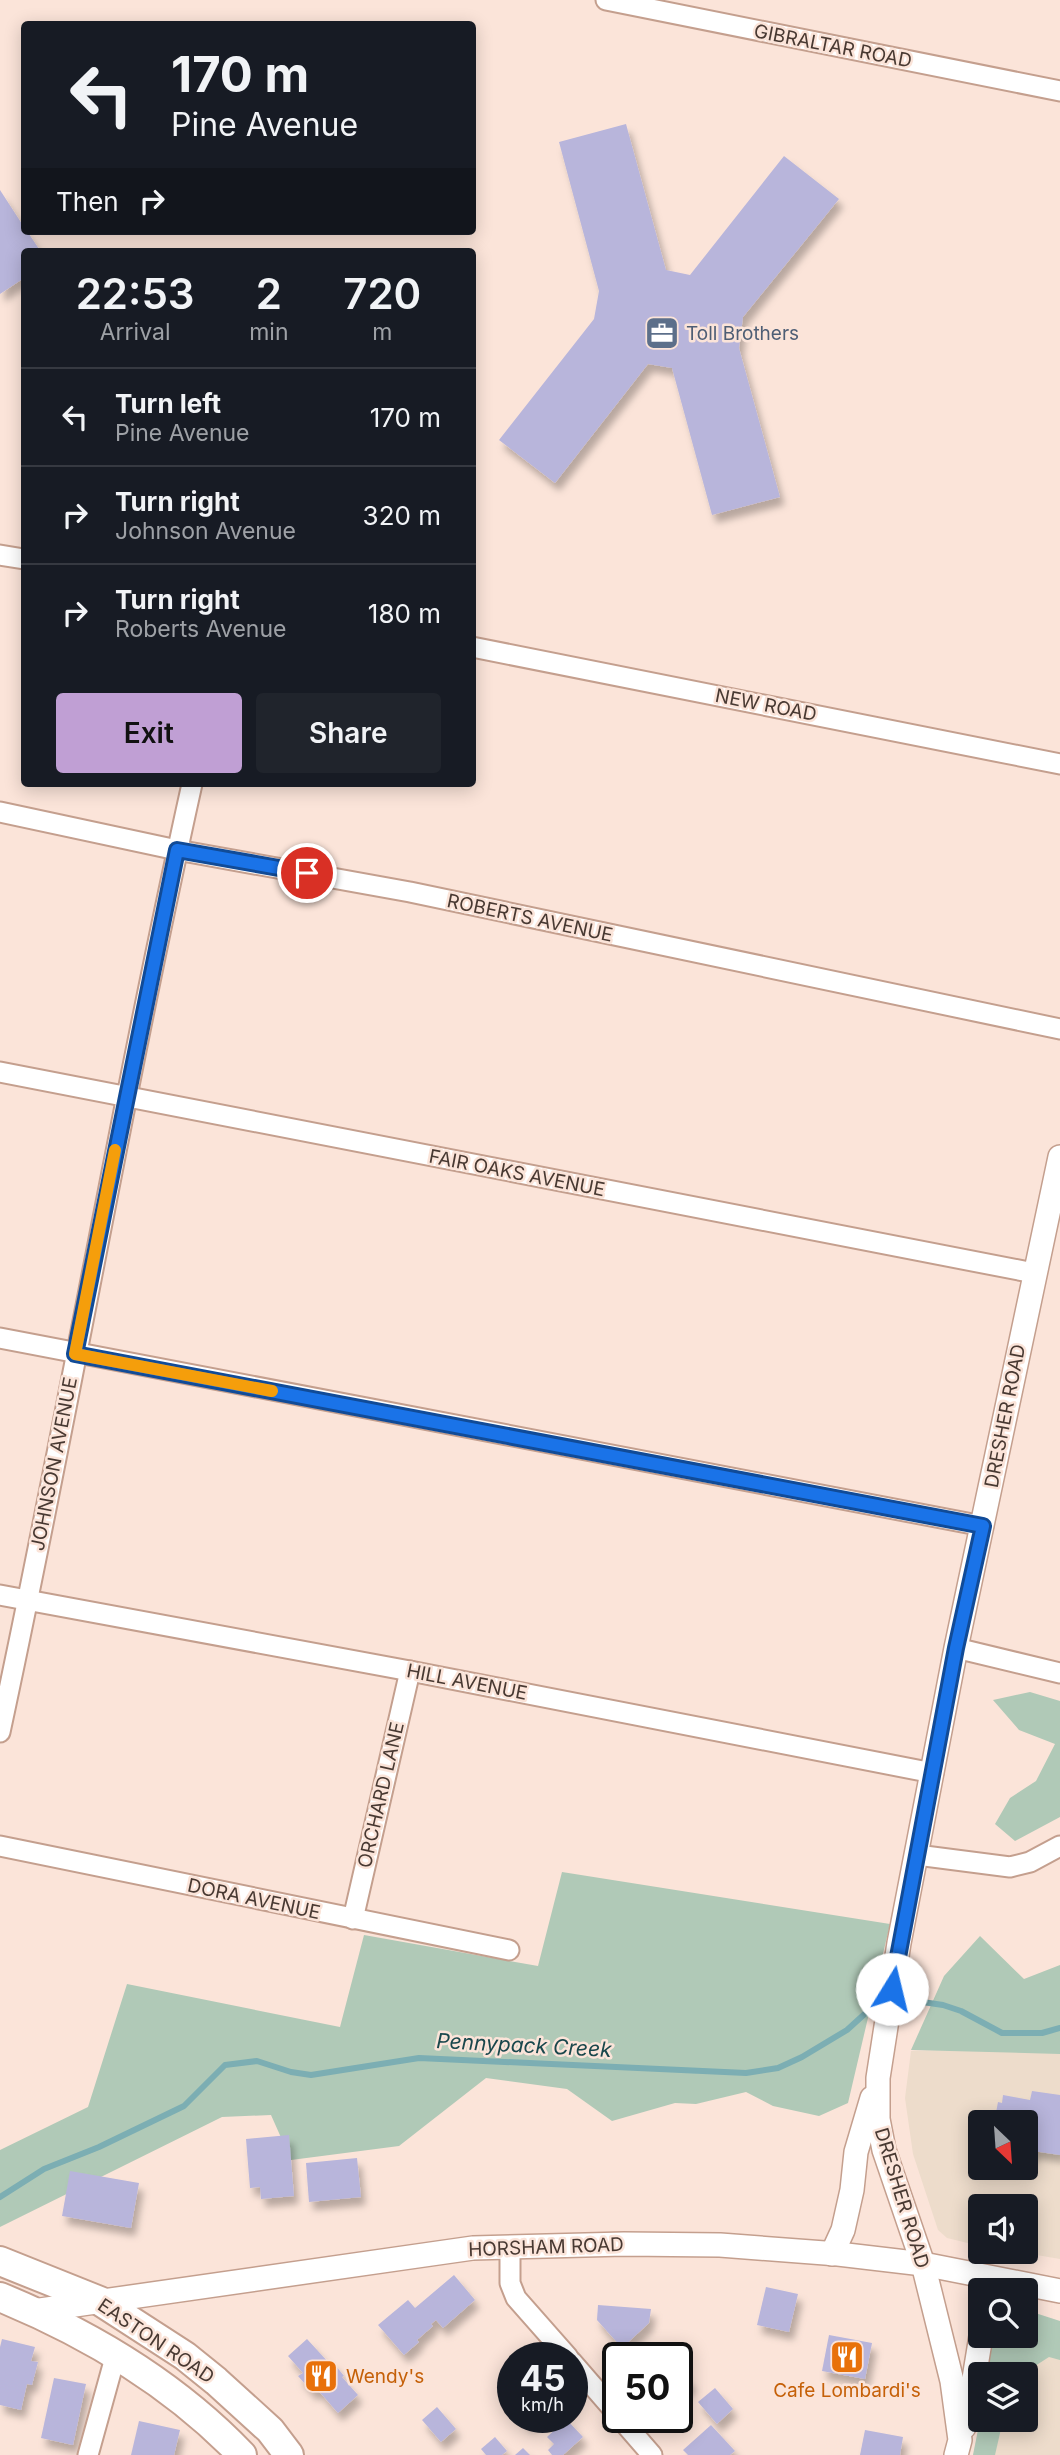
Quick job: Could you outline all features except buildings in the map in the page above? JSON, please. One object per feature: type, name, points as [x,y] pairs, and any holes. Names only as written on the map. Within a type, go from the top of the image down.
[{"type":"highway","name":"EASTON ROAD","points":[[0,2261],[100,2301],[184,2356],[270,2430],[289,2455]]},
{"type":"highway","name":"EASTON ROAD","points":[[0,2297],[116,2354],[187,2402],[242,2455]]},
{"type":"main road","name":"DRESHER ROAD","points":[[958,2447],[952,2381],[923,2264],[884,2150],[878,2119],[879,2068],[899,1943],[956,1648],[1060,1157]]},
{"type":"main road","points":[[832,2254],[843,2230],[852,2190],[856,2152],[879,2068]]},
{"type":"main road","name":"HORSHAM ROAD","points":[[33,2311],[460,2250],[624,2244],[720,2245],[832,2254],[923,2264],[1059,2290]]},
{"type":"main road","points":[[1038,2295],[1059,2290]]},
{"type":"main road","points":[[958,2447],[968,2415],[979,2348]]},
{"type":"street","name":"GIBRALTAR ROAD","points":[[606,0],[1060,91]]},
{"type":"street","points":[[0,555],[21,558]]},
{"type":"street","name":"NEW ROAD","points":[[476,648],[1060,764]]},
{"type":"street","name":"JOHNSON AVENUE","points":[[0,1732],[126,1098],[191,787]]},
{"type":"street","name":"ROBERTS AVENUE","points":[[0,811],[177,850],[410,892],[1060,1029]]},
{"type":"street","name":"FAIR OAKS AVENUE","points":[[0,1072],[1034,1273]]},
{"type":"street","points":[[0,1338],[983,1526]]},
{"type":"street","name":"HILL AVENUE","points":[[0,1595],[410,1671],[933,1773]]},
{"type":"street","points":[[956,1648],[1060,1673]]},
{"type":"street","name":"ORCHARD LANE","points":[[353,1919],[410,1671]]},
{"type":"street","name":"DORA AVENUE","points":[[0,1846],[509,1950]]},
{"type":"street","points":[[917,1855],[1010,1867],[1030,1862],[1060,1846]]},
{"type":"street","points":[[510,2247],[510,2283],[516,2298],[555,2342]]},
{"type":"street","points":[[88,2455],[116,2354]]},
{"type":"street","points":[[588,2380],[602,2396]]},
{"type":"street","points":[[633,2433],[652,2455]]},
{"type":"shaded area","points":[[1060,2048],[1060,2259],[1038,2255],[1038,2194],[968,2194],[968,2243],[947,2238],[938,2230],[913,2154],[905,2098],[911,2051]]},
{"type":"shaded area","points":[[1060,2330],[1060,2455],[973,2455],[978,2432],[1038,2432],[1038,2362],[1002,2362],[1015,2348],[1038,2348],[1038,2334]]},
{"type":"green space","points":[[1030,1692],[1060,1701],[1060,1817],[1015,1841],[995,1824],[1010,1798],[1036,1781],[1055,1744],[1019,1730],[993,1700]]},
{"type":"green space","points":[[562,1872],[890,1924],[848,2103],[819,2116],[773,2106],[746,2092],[696,2104],[675,2103],[612,2121],[567,2089],[486,2078],[399,2146],[291,2160],[271,2115],[222,2117],[0,2227],[0,2150],[88,2107],[127,1984],[340,2027],[364,1935],[538,1966]]},
{"type":"green space","points":[[980,1936],[1024,1979],[1060,1965],[1060,2054],[911,2050],[944,1976]]},
{"type":"green space","points":[[1038,2314],[1060,2321],[1060,2360],[1049,2357],[1038,2364],[986,2362],[989,2348],[1038,2348]]},
{"type":"green space","points":[[978,2432],[1000,2432],[995,2455],[973,2455]]},
{"type":"waterway","name":"Pennypack Creek","points":[[895,1998],[943,2005],[961,2011],[1002,2033],[1042,2033],[1060,2028]]},
{"type":"waterway","name":"Pennypack Creek","points":[[0,2197],[44,2169],[99,2147],[184,2106],[225,2065],[257,2061],[291,2072],[311,2075],[419,2058],[746,2073],[778,2068],[802,2057],[847,2030],[869,2010],[885,2003]]},
{"type":"slow traffic","points":[[115,1150],[75,1354],[272,1391]]},
{"type":"place","name":"Toll Brothers","points":[[662,333]]},
{"type":"place","name":"Cafe Lombardi's","points":[[847,2357]]},
{"type":"place","name":"Wendy's","points":[[321,2376]]},
{"type":"route","points":[[307,873],[177,850],[75,1354],[983,1526],[956,1648],[892,1989]]}]
